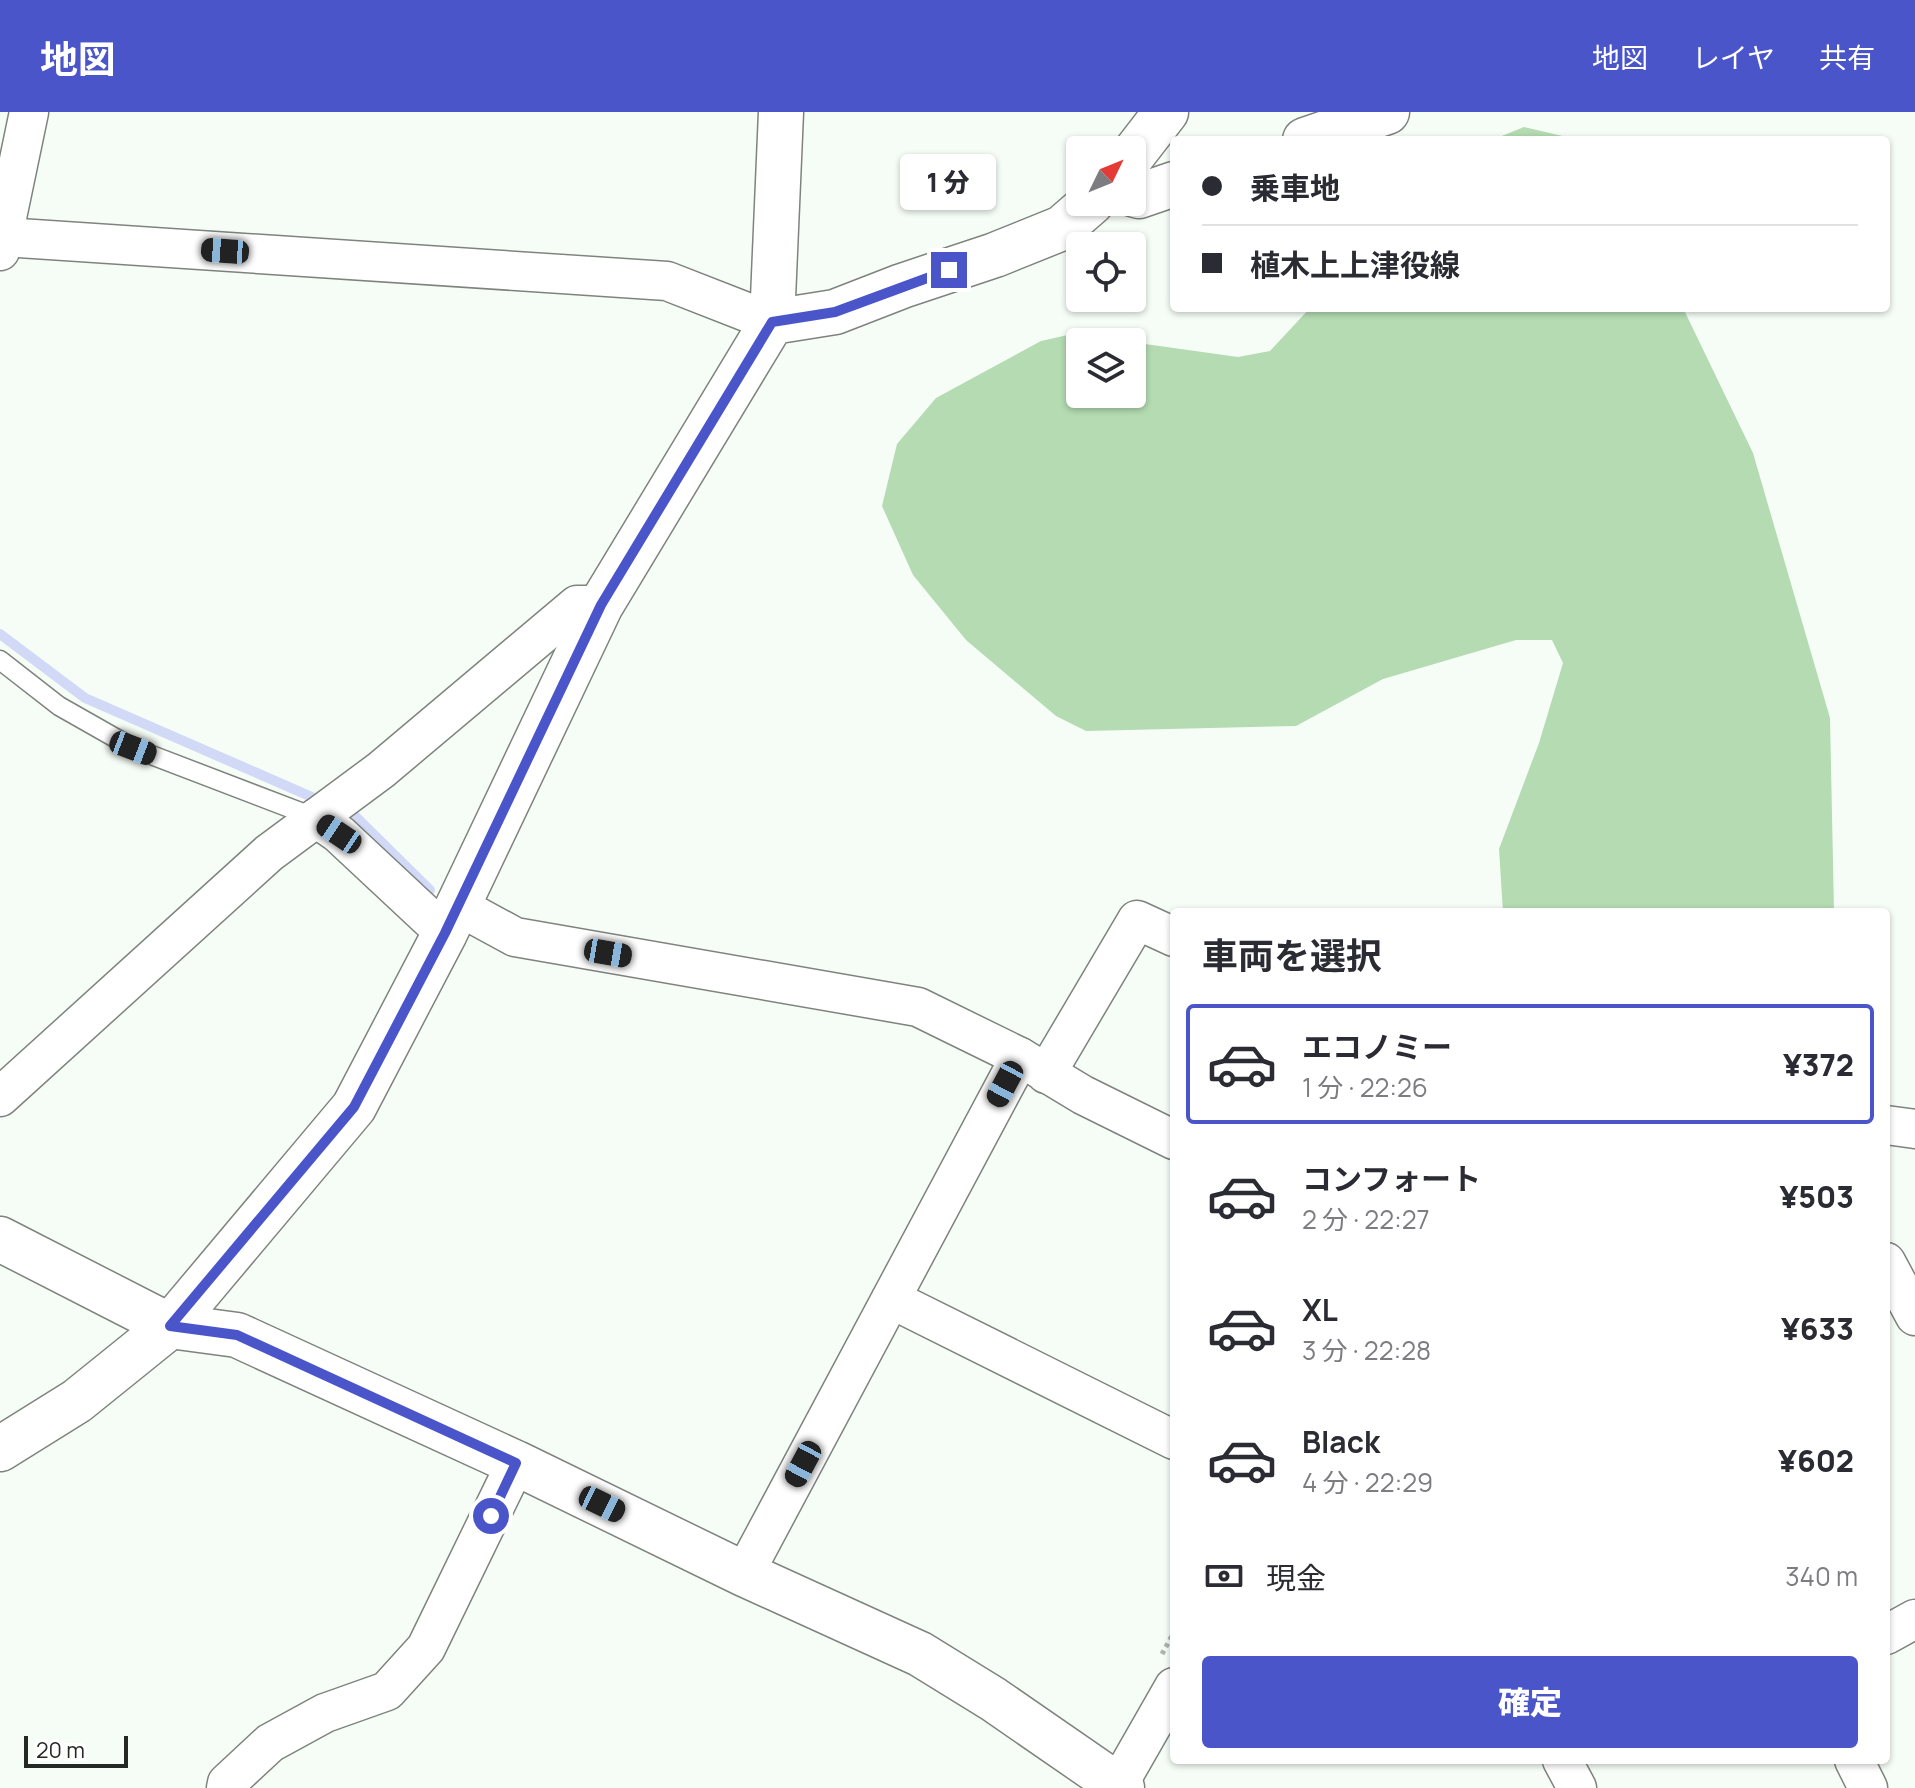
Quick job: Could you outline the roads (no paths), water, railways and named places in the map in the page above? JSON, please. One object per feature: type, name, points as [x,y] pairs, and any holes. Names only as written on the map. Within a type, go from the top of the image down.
[{"type":"main road","points":[[0,1449],[77,1401],[170,1326],[354,1107],[452,919],[601,605],[772,322],[781,112]]},
{"type":"main road","points":[[1146,138],[1166,112]]},
{"type":"main road","points":[[1317,136],[1387,112]]},
{"type":"main road","points":[[1146,194],[1170,185]]},
{"type":"main road","points":[[772,322],[835,312],[995,255],[1062,228],[1076,216]]},
{"type":"main road","points":[[0,1239],[170,1326],[237,1335],[920,1654],[993,1699],[1120,1786]]},
{"type":"street","points":[[29,112],[2,244],[667,281],[772,322]]},
{"type":"street","points":[[0,1097],[269,853],[381,770],[577,605],[601,605]]},
{"type":"street","points":[[316,818],[452,919],[515,937],[918,1007],[1170,1138]]},
{"type":"street","points":[[744,1574],[891,1299],[1033,1066],[1137,920],[1170,935]]},
{"type":"street","points":[[1890,1126],[1915,1129]]},
{"type":"street","points":[[1890,1269],[1915,1316]]},
{"type":"street","points":[[891,1299],[1170,1438]]},
{"type":"street","points":[[226,1788],[227,1783],[270,1743],[325,1713],[387,1691],[426,1648],[516,1463]]},
{"type":"street","points":[[1890,1633],[1915,1619]]},
{"type":"street","points":[[1120,1786],[1170,1694]]},
{"type":"street","points":[[1564,1764],[1577,1788]]},
{"type":"street","points":[[1856,1764],[1868,1788]]},
{"type":"lane","points":[[0,660],[59,706],[133,748],[316,818]]},
{"type":"waterway","points":[[0,634],[85,698],[321,801]]},
{"type":"waterway","points":[[344,811],[354,815],[430,890]]}]
